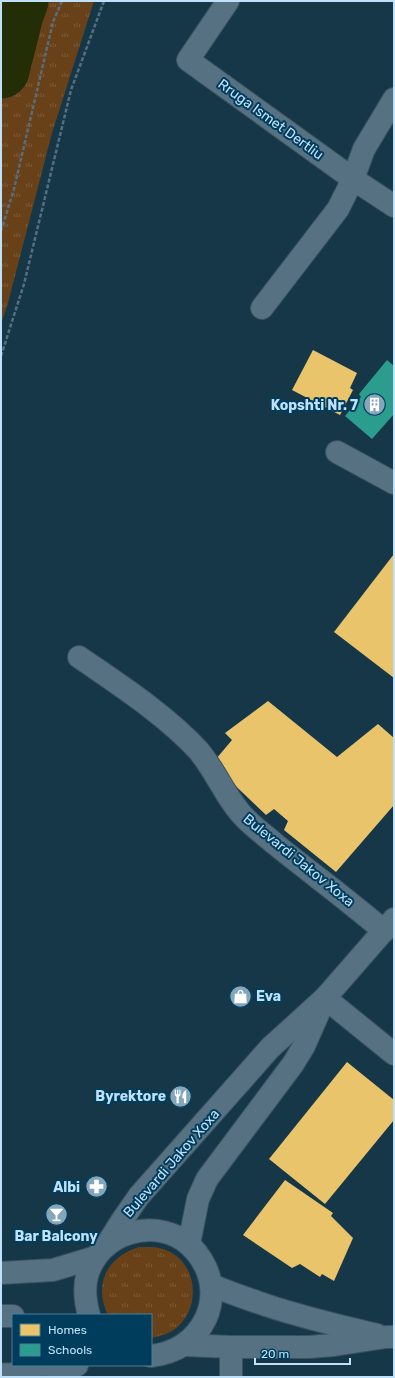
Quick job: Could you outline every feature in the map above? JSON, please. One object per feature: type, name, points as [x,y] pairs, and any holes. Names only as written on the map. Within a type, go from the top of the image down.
[{"type":"street","name":"Rruga Ismet Dertliu","points":[[228,1],[188,60],[353,179],[390,197]]},
{"type":"street","points":[[262,308],[338,209],[353,179],[364,149],[394,99]]},
{"type":"street","points":[[337,452],[394,483]]},
{"type":"street","name":"Bulevardi Jakov Xoxa","points":[[79,657],[136,697],[177,729],[199,751],[246,820],[357,908],[389,925],[325,998],[270,1048],[139,1196],[89,1271],[85,1287],[89,1314]]},
{"type":"street","points":[[325,998],[394,1054]]},
{"type":"street","name":"Bulevardi Jakov Xoxa","points":[[189,1244],[198,1199],[207,1179],[304,1046],[325,998]]},
{"type":"street","points":[[1,1274],[53,1270],[101,1251],[118,1237],[132,1232],[147,1230],[162,1231],[176,1236],[189,1244],[204,1262],[211,1285],[209,1312],[203,1325],[195,1336],[184,1345],[173,1351],[152,1356]]},
{"type":"street","points":[[211,1285],[284,1311],[390,1337]]},
{"type":"street","points":[[1,1316],[12,1316]]},
{"type":"street","points":[[184,1345],[231,1347],[309,1347],[334,1346],[390,1337]]},
{"type":"street","points":[[231,1347],[231,1377]]},
{"type":"lane","points":[[1,1370],[68,1370]]},
{"type":"path","points":[[1,231],[14,189],[53,22],[62,1]]},
{"type":"path","points":[[1,356],[24,284],[71,90],[104,1]]},
{"type":"green space","points":[[1,1],[94,1],[52,133],[8,303],[1,324]]},
{"type":"green space","points":[[139,1247],[152,1247],[166,1250],[177,1256],[185,1265],[190,1275],[193,1286],[189,1310],[184,1320],[175,1329],[164,1335],[152,1338],[152,1314],[108,1314],[102,1293],[103,1282],[111,1265],[119,1257]]},
{"type":"building: Homes","points":[[313,350],[357,373],[350,388],[353,390],[340,415],[292,390]]},
{"type":"building: Homes","points":[[394,554],[394,678],[334,632]]},
{"type":"building: Homes","points":[[268,701],[337,757],[378,724],[394,738],[394,805],[336,872],[284,830],[288,821],[274,809],[266,815],[218,769],[216,759],[232,740],[225,733]]},
{"type":"building: Homes","points":[[347,1062],[394,1100],[394,1120],[325,1204],[269,1159]]},
{"type":"building: Homes","points":[[285,1180],[333,1213],[331,1216],[353,1238],[334,1281],[322,1274],[320,1277],[300,1264],[292,1268],[243,1235]]},
{"type":"building: Schools","name":"Kopshti Nr. 7","points":[[387,360],[394,366],[394,414],[372,439],[345,416],[361,397],[359,394]]},
{"type":"waterway","points":[[1,70],[15,14],[20,1]]},
{"type":"place","name":"Kopshti Nr. 7","points":[[374,405]]},
{"type":"place","name":"Eva","points":[[241,996]]},
{"type":"place","name":"Byrektore","points":[[181,1096]]},
{"type":"place","name":"Albi","points":[[96,1187]]},
{"type":"place","name":"Bar Balcony","points":[[56,1214]]}]
